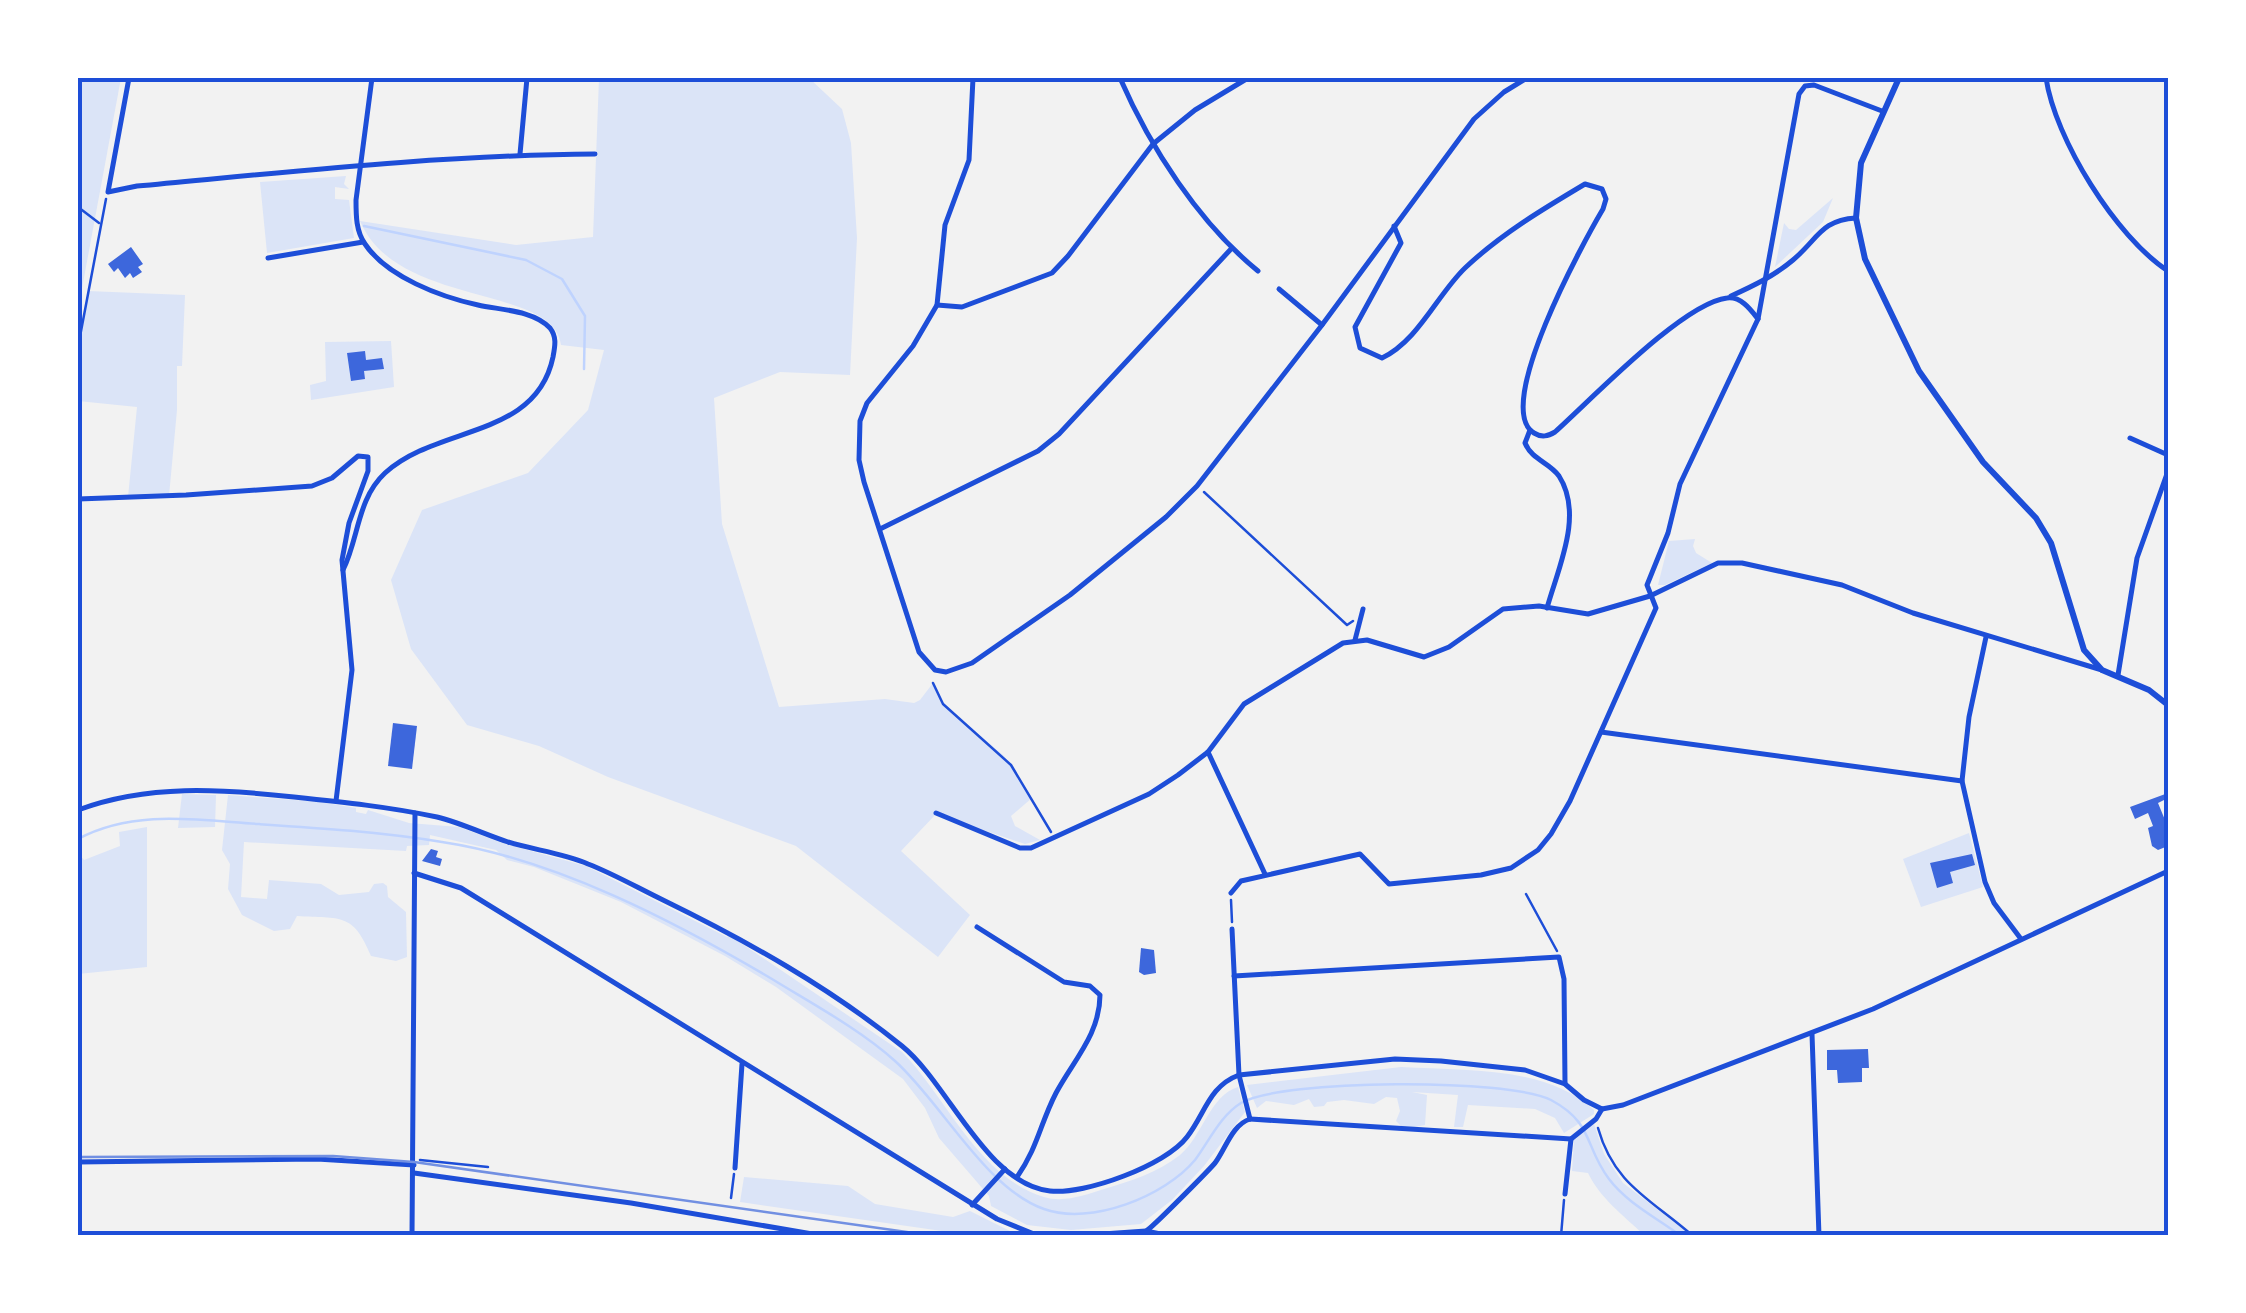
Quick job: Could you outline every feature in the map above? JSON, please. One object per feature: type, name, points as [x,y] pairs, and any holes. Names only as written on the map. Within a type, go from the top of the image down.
[{"type":"street","points":[[129,78],[108,192],[360,166],[520,154],[595,154]]},
{"type":"street","points":[[343,570],[359,515],[382,476],[434,444],[488,427],[520,411],[539,391],[551,369],[556,344],[554,332],[538,321],[515,312],[474,305],[422,285],[388,267],[363,242],[356,218],[372,78]]},
{"type":"street","points":[[520,154],[527,78]]},
{"type":"street","points":[[973,78],[968,160],[946,225],[936,305],[913,346],[867,403],[860,421],[859,460],[919,652],[935,670],[946,672],[972,664],[1070,595],[1166,517],[1197,486],[1474,119],[1527,78]]},
{"type":"street","points":[[1120,78],[1153,144],[1231,249],[1258,271]]},
{"type":"street","points":[[936,305],[962,308],[1052,273],[1153,144],[1195,110],[1248,78]]},
{"type":"street","points":[[1899,78],[1861,163],[1856,218],[1865,260],[1919,371],[1984,462],[2036,518],[2052,542],[2080,642],[2102,670]]},
{"type":"street","points":[[2046,78],[2064,136],[2093,188],[2116,219],[2168,271]]},
{"type":"street","points":[[1231,893],[1241,880],[1360,854],[1389,884],[1481,875],[1511,868],[1530,856],[1551,834],[1602,732],[1656,608],[1647,586],[1668,532],[1680,484],[1758,319],[1799,94],[1805,86],[1814,85],[1882,110]]},
{"type":"street","points":[[1394,226],[1401,243],[1355,327],[1360,348],[1382,358],[1400,347],[1463,270],[1499,240],[1585,184],[1602,189],[1606,198],[1602,209],[1553,302],[1532,362],[1522,408],[1530,430],[1551,436],[1654,342],[1703,308],[1765,280],[1836,219],[1856,218]]},
{"type":"street","points":[[268,258],[363,242]]},
{"type":"street","points":[[880,529],[1038,451],[1060,434],[1231,249]]},
{"type":"street","points":[[1279,288],[1322,324]]},
{"type":"street","points":[[1728,298],[1744,303],[1758,319]]},
{"type":"street","points":[[1530,430],[1525,443],[1529,452],[1554,468],[1570,502],[1564,551],[1547,608]]},
{"type":"street","points":[[2130,438],[2168,455]]},
{"type":"street","points":[[78,498],[312,486],[332,478],[358,456],[365,455],[369,468],[345,536],[343,570],[352,670],[336,801]]},
{"type":"street","points":[[2118,675],[2137,558],[2168,471]]},
{"type":"street","points":[[936,814],[1020,848],[1031,848],[1149,794],[1208,752],[1244,704],[1336,647],[1368,640],[1424,657],[1449,647],[1503,609],[1519,606],[1588,614],[1650,596],[1718,563],[1742,563],[1842,585],[1986,637],[2118,675],[2150,690],[2168,705]]},
{"type":"street","points":[[1355,640],[1363,609]]},
{"type":"street","points":[[1986,637],[1969,717],[1962,781],[1985,882],[1994,903],[2020,938]]},
{"type":"street","points":[[1602,732],[1962,781]]},
{"type":"street","points":[[1208,752],[1265,874]]},
{"type":"street","points":[[78,810],[177,789],[221,789],[415,814],[586,862],[717,926],[794,970],[909,1052],[1005,1169],[1042,1190],[1062,1192],[1158,1161],[1188,1136],[1218,1087],[1239,1075],[1395,1059],[1525,1070],[1566,1084],[1584,1100],[1602,1108],[1623,1105],[1873,1009],[2168,871]]},
{"type":"street","points":[[412,1236],[415,814]]},
{"type":"street","points":[[414,873],[461,888],[972,1205],[1020,1230],[1072,1236],[1146,1231],[1170,1236]]},
{"type":"street","points":[[978,927],[1064,982],[1090,986],[1100,995],[1098,1014],[1084,1050],[1054,1097],[1038,1145],[1017,1178]]},
{"type":"street","points":[[1232,929],[1239,1075],[1250,1120]]},
{"type":"street","points":[[1234,976],[1559,957],[1564,979],[1566,1084]]},
{"type":"street","points":[[1812,1034],[1819,1236]]},
{"type":"street","points":[[735,1168],[742,1064]]},
{"type":"street","points":[[1146,1231],[1206,1174],[1238,1126],[1250,1120],[1573,1138],[1596,1120],[1602,1108]]},
{"type":"street","points":[[1565,1194],[1573,1138]]},
{"type":"street","points":[[78,1162],[414,1162]]},
{"type":"street","points":[[972,1205],[1005,1169]]},
{"type":"street","points":[[414,1174],[632,1203],[824,1236]]},
{"type":"path","points":[[78,347],[108,192]]},
{"type":"path","points":[[78,206],[89,218],[101,223]]},
{"type":"path","points":[[1197,486],[1347,625],[1356,618],[1354,625]]},
{"type":"path","points":[[933,682],[943,704],[1011,765],[1056,839]]},
{"type":"path","points":[[1231,893],[1232,929]]},
{"type":"path","points":[[1526,894],[1559,957]]},
{"type":"path","points":[[1596,1120],[1605,1153],[1624,1182],[1694,1236]]},
{"type":"path","points":[[414,1162],[488,1167]]},
{"type":"path","points":[[731,1198],[735,1168]]},
{"type":"path","points":[[1561,1236],[1565,1194]]},
{"type":"shaded area","points":[[78,78],[121,78],[78,310]]},
{"type":"shaded area","points":[[599,78],[809,78],[842,109],[851,143],[857,238],[850,375],[780,372],[714,398],[722,524],[779,707],[885,699],[914,703],[933,683],[943,704],[1004,756],[1032,798],[1011,816],[1015,826],[1040,840],[1025,844],[936,814],[901,851],[970,915],[938,957],[796,846],[608,777],[539,746],[467,725],[411,649],[391,580],[422,510],[528,473],[588,410],[604,350],[561,345],[552,326],[531,312],[406,268],[379,249],[360,221],[516,245],[593,237]]},
{"type":"shaded area","points":[[346,176],[344,184],[349,189],[335,187],[335,199],[349,200],[354,238],[267,253],[260,182]]},
{"type":"shaded area","points":[[1833,198],[1823,222],[1775,267],[1784,223],[1796,230]]},
{"type":"shaded area","points":[[88,291],[185,295],[169,496],[128,497],[137,407],[78,401],[78,347]]},
{"type":"shaded area","points":[[391,341],[394,387],[311,400],[310,385],[326,381],[325,342]]},
{"type":"shaded area","points":[[1695,539],[1696,553],[1712,563],[1658,585],[1669,541]]},
{"type":"shaded area","points":[[182,794],[216,795],[215,827],[178,828]]},
{"type":"shaded area","points":[[228,795],[320,802],[356,808],[356,812],[366,814],[368,810],[409,823],[459,827],[586,866],[729,935],[902,1052],[982,1154],[1021,1187],[1044,1197],[1082,1196],[1162,1167],[1188,1147],[1228,1091],[1238,1087],[1245,1112],[1204,1166],[1172,1200],[1141,1224],[1071,1230],[1027,1225],[991,1206],[989,1196],[939,1138],[925,1108],[903,1079],[776,987],[621,902],[507,860],[496,850],[430,835],[429,845],[407,846],[406,851],[244,842],[241,897],[267,899],[269,880],[321,884],[339,895],[369,892],[374,884],[387,886],[388,897],[406,912],[407,957],[396,961],[371,956],[358,932],[344,921],[297,916],[290,929],[274,931],[242,915],[228,889],[230,864],[222,850]]},
{"type":"shaded area","points":[[147,827],[147,967],[78,974],[78,853],[84,860],[120,846],[119,832]]},
{"type":"shaded area","points":[[1969,833],[1983,887],[1921,907],[1903,859]]},
{"type":"shaded area","points":[[1401,1067],[1477,1070],[1528,1078],[1574,1095],[1594,1114],[1564,1133],[1555,1118],[1535,1109],[1468,1105],[1463,1127],[1454,1127],[1458,1095],[1412,1092],[1427,1095],[1425,1125],[1404,1129],[1396,1121],[1400,1111],[1397,1098],[1386,1097],[1374,1104],[1344,1100],[1314,1107],[1309,1099],[1294,1105],[1266,1101],[1257,1108],[1247,1085]]},
{"type":"shaded area","points":[[1594,1124],[1604,1154],[1623,1183],[1691,1235],[1644,1235],[1605,1198],[1588,1173],[1572,1171],[1574,1140]]},
{"type":"shaded area","points":[[744,1177],[848,1186],[875,1204],[953,1217],[970,1211],[1016,1234],[970,1235],[740,1202]]},
{"type":"building","points":[[131,247],[143,264],[138,267],[142,272],[133,278],[130,273],[125,278],[118,268],[114,272],[108,264]]},
{"type":"building","points":[[365,351],[366,360],[382,358],[384,369],[364,371],[365,379],[351,381],[347,353]]},
{"type":"building","points":[[393,723],[417,726],[412,769],[388,766]]},
{"type":"building","points":[[2168,793],[2168,798],[2158,803],[2165,820],[2168,818],[2168,846],[2158,850],[2152,846],[2148,828],[2153,826],[2148,813],[2135,819],[2130,807]]},
{"type":"building","points":[[431,849],[438,851],[440,866],[422,861]]},
{"type":"building","points":[[1972,854],[1975,865],[1950,872],[1953,883],[1937,888],[1930,863]]},
{"type":"building","points":[[1141,948],[1154,950],[1156,973],[1139,972]]},
{"type":"building","points":[[1868,1049],[1869,1068],[1862,1068],[1862,1082],[1838,1083],[1837,1070],[1827,1070],[1827,1050]]},
{"type":"waterway","points":[[364,226],[526,260],[562,279],[585,316],[584,369]]},
{"type":"waterway","points":[[78,839],[121,823],[166,819],[327,829],[485,850],[570,878],[695,936],[867,1038],[912,1078],[983,1164],[1023,1199],[1044,1209],[1083,1214],[1146,1196],[1182,1173],[1234,1108],[1264,1095],[1346,1086],[1445,1085],[1527,1093],[1551,1100],[1582,1126],[1601,1167],[1616,1188],[1681,1236]]},
{"type":"tram line","points":[[78,1157],[333,1156],[414,1162],[935,1236]]}]
